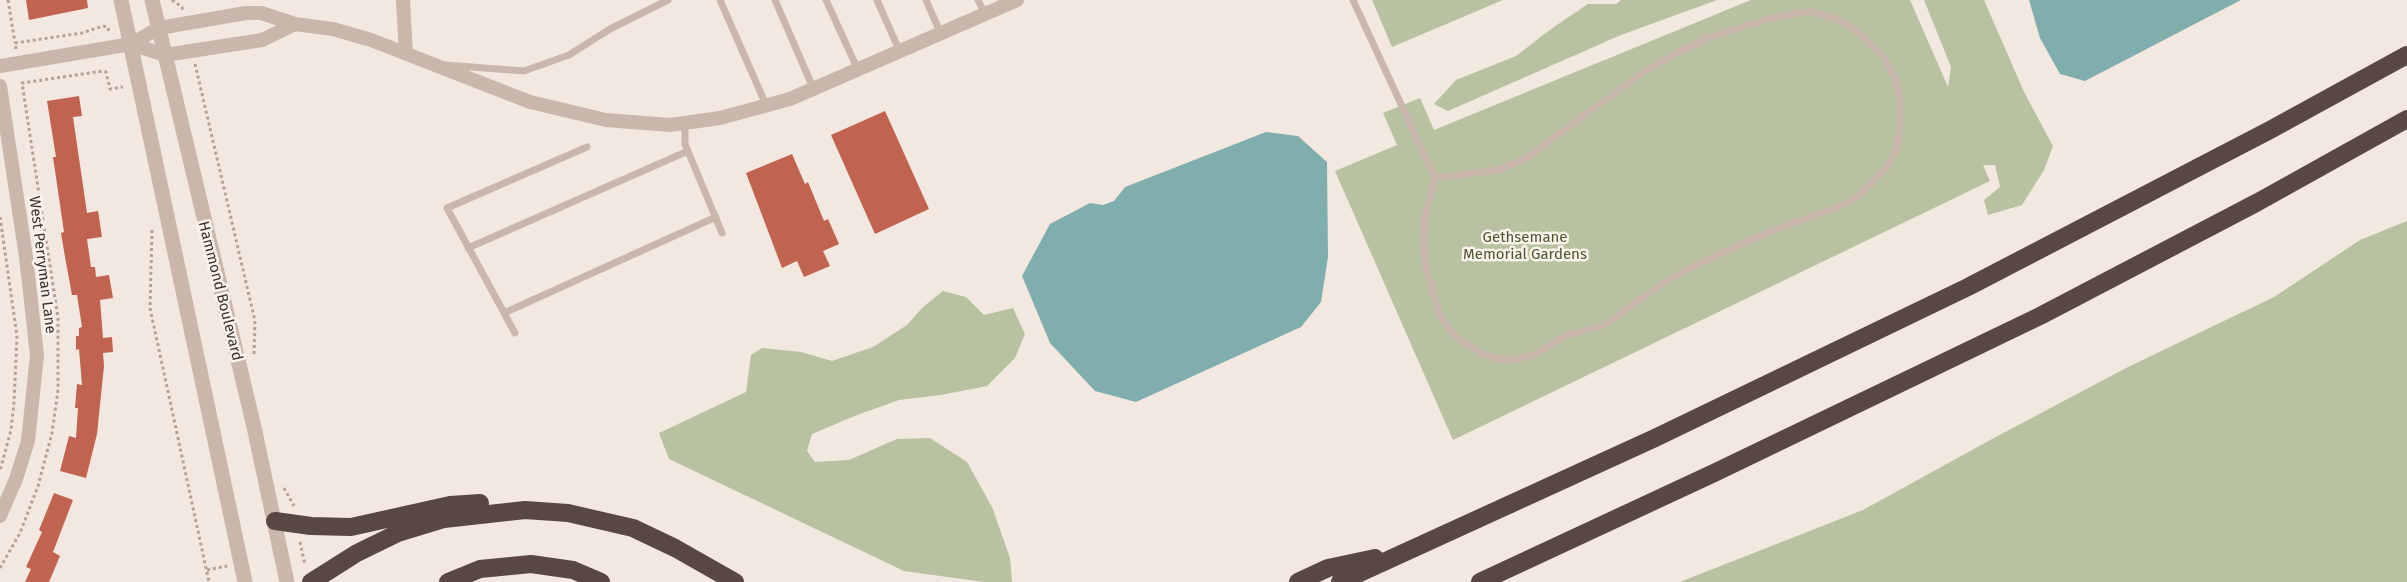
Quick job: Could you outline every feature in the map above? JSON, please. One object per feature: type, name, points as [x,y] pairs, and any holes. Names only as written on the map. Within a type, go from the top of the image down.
[{"type":"highway","points":[[1340,582],[1655,438],[1968,287],[2270,130],[2407,55]]},
{"type":"highway","points":[[1480,582],[1714,473],[2040,316],[2258,202],[2407,119]]},
{"type":"highway","points":[[275,521],[351,527],[450,505],[503,502],[525,510]]},
{"type":"highway","points":[[312,582],[357,553],[399,533],[444,519],[525,510],[568,513],[633,528],[675,548],[735,582]]},
{"type":"highway","points":[[1298,582],[1328,568],[1409,551]]},
{"type":"highway","points":[[448,582],[480,569],[531,564],[573,570],[601,582]]},
{"type":"street","points":[[121,0],[245,582]]},
{"type":"street","name":"Hammond Boulevard","points":[[152,0],[275,521],[287,582]]},
{"type":"street","points":[[403,0],[406,54]]},
{"type":"street","points":[[0,66],[131,44],[159,28],[246,13],[261,13],[295,24],[333,29],[371,40],[530,102],[606,120],[670,125],[720,118],[814,90],[1017,0]]},
{"type":"street","points":[[131,44],[165,55],[262,40],[295,24]]},
{"type":"street","name":"West Perryman Lane","points":[[0,86],[26,257],[37,356],[27,441],[16,479],[0,516]]},
{"type":"lane","points":[[435,64],[524,70],[569,55],[610,29],[668,0]]},
{"type":"lane","points":[[720,0],[766,106]]},
{"type":"lane","points":[[775,0],[814,90]]},
{"type":"lane","points":[[826,0],[858,70]]},
{"type":"lane","points":[[877,0],[900,52]]},
{"type":"lane","points":[[926,0],[941,34]]},
{"type":"lane","points":[[978,0],[985,14]]},
{"type":"lane","points":[[1353,0],[1435,178],[1425,216],[1424,241],[1426,268],[1439,312],[1450,332],[1481,353],[1495,358],[1511,360],[1534,355],[1550,343],[1565,336],[1604,325],[1665,282],[1694,266],[1771,231],[1838,207],[1860,195],[1887,167],[1897,148],[1900,100],[1896,80],[1884,57],[1852,27],[1813,12],[1791,14],[1768,18],[1729,31],[1679,52],[1646,70],[1528,157],[1499,170],[1435,178]]},
{"type":"lane","points":[[685,123],[685,144],[722,233]]},
{"type":"lane","points":[[514,333],[447,208],[587,147]]},
{"type":"lane","points":[[468,248],[688,151]]},
{"type":"lane","points":[[504,313],[716,217]]},
{"type":"path","points":[[0,568],[20,533],[38,486],[48,450],[58,390],[58,318],[9,0]]},
{"type":"path","points":[[172,0],[182,7],[185,23]]},
{"type":"path","points":[[15,43],[82,33],[103,26],[108,27],[113,47]]},
{"type":"path","points":[[192,51],[255,321],[254,360]]},
{"type":"path","points":[[22,83],[103,71],[106,72],[110,89],[123,87]]},
{"type":"path","points":[[121,80],[125,96]]},
{"type":"path","points":[[0,217],[17,336],[11,430],[0,471]]},
{"type":"path","points":[[152,227],[150,308],[208,582]]},
{"type":"path","points":[[284,487],[297,511],[305,566],[312,582]]},
{"type":"green space","points":[[1372,0],[1503,0],[1392,47]]},
{"type":"green space","points":[[1621,0],[1717,0],[1621,35],[1448,111],[1434,104],[1456,80],[1516,56],[1588,4],[1616,4]]},
{"type":"green space","name":"Gethsemane Memorial Gardens","points":[[1751,0],[1910,0],[1948,87],[1951,67],[1924,0],[1984,0],[2025,94],[2053,146],[2044,170],[2022,205],[1988,215],[1984,200],[2000,187],[1995,165],[1983,165],[1990,181],[1453,440],[1335,171],[1397,145],[1383,113],[1420,98],[1434,130]]},
{"type":"green space","points":[[2407,221],[2407,582],[1680,582],[1863,510],[2128,367],[2274,297],[2360,240]]},
{"type":"green space","points":[[943,291],[966,297],[984,315],[1013,308],[1025,334],[1015,358],[987,386],[899,400],[857,415],[812,434],[807,451],[815,462],[849,460],[897,439],[930,438],[967,462],[992,507],[1010,558],[1012,582],[984,582],[904,571],[669,459],[659,433],[746,392],[751,355],[762,348],[801,352],[832,361],[873,347],[907,325],[923,307]]},
{"type":"water","points":[[2029,0],[2241,0],[2085,81],[2060,74],[2040,38]]},
{"type":"water","points":[[1266,132],[1298,136],[1327,162],[1328,257],[1321,302],[1301,327],[1136,402],[1095,391],[1050,343],[1022,276],[1050,224],[1090,203],[1103,205],[1114,201],[1125,187]]},
{"type":"building","points":[[26,0],[87,0],[88,8],[29,20]]},
{"type":"building","points":[[79,96],[82,116],[73,117],[87,213],[98,211],[102,237],[87,239],[91,267],[95,267],[96,277],[109,275],[113,298],[100,300],[103,338],[112,337],[113,352],[103,353],[104,366],[97,434],[86,478],[60,471],[69,436],[76,438],[77,384],[82,385],[76,336],[79,336],[79,328],[82,327],[77,295],[72,295],[61,233],[64,232],[47,101]]},
{"type":"building","points":[[885,111],[929,209],[875,234],[831,135]]},
{"type":"building","points":[[792,154],[805,184],[808,182],[824,221],[828,219],[839,244],[823,251],[830,266],[804,277],[797,261],[782,268],[746,173]]},
{"type":"building","points":[[54,493],[73,500],[53,552],[60,556],[49,582],[25,582],[31,569],[26,567],[42,532],[39,530]]}]
